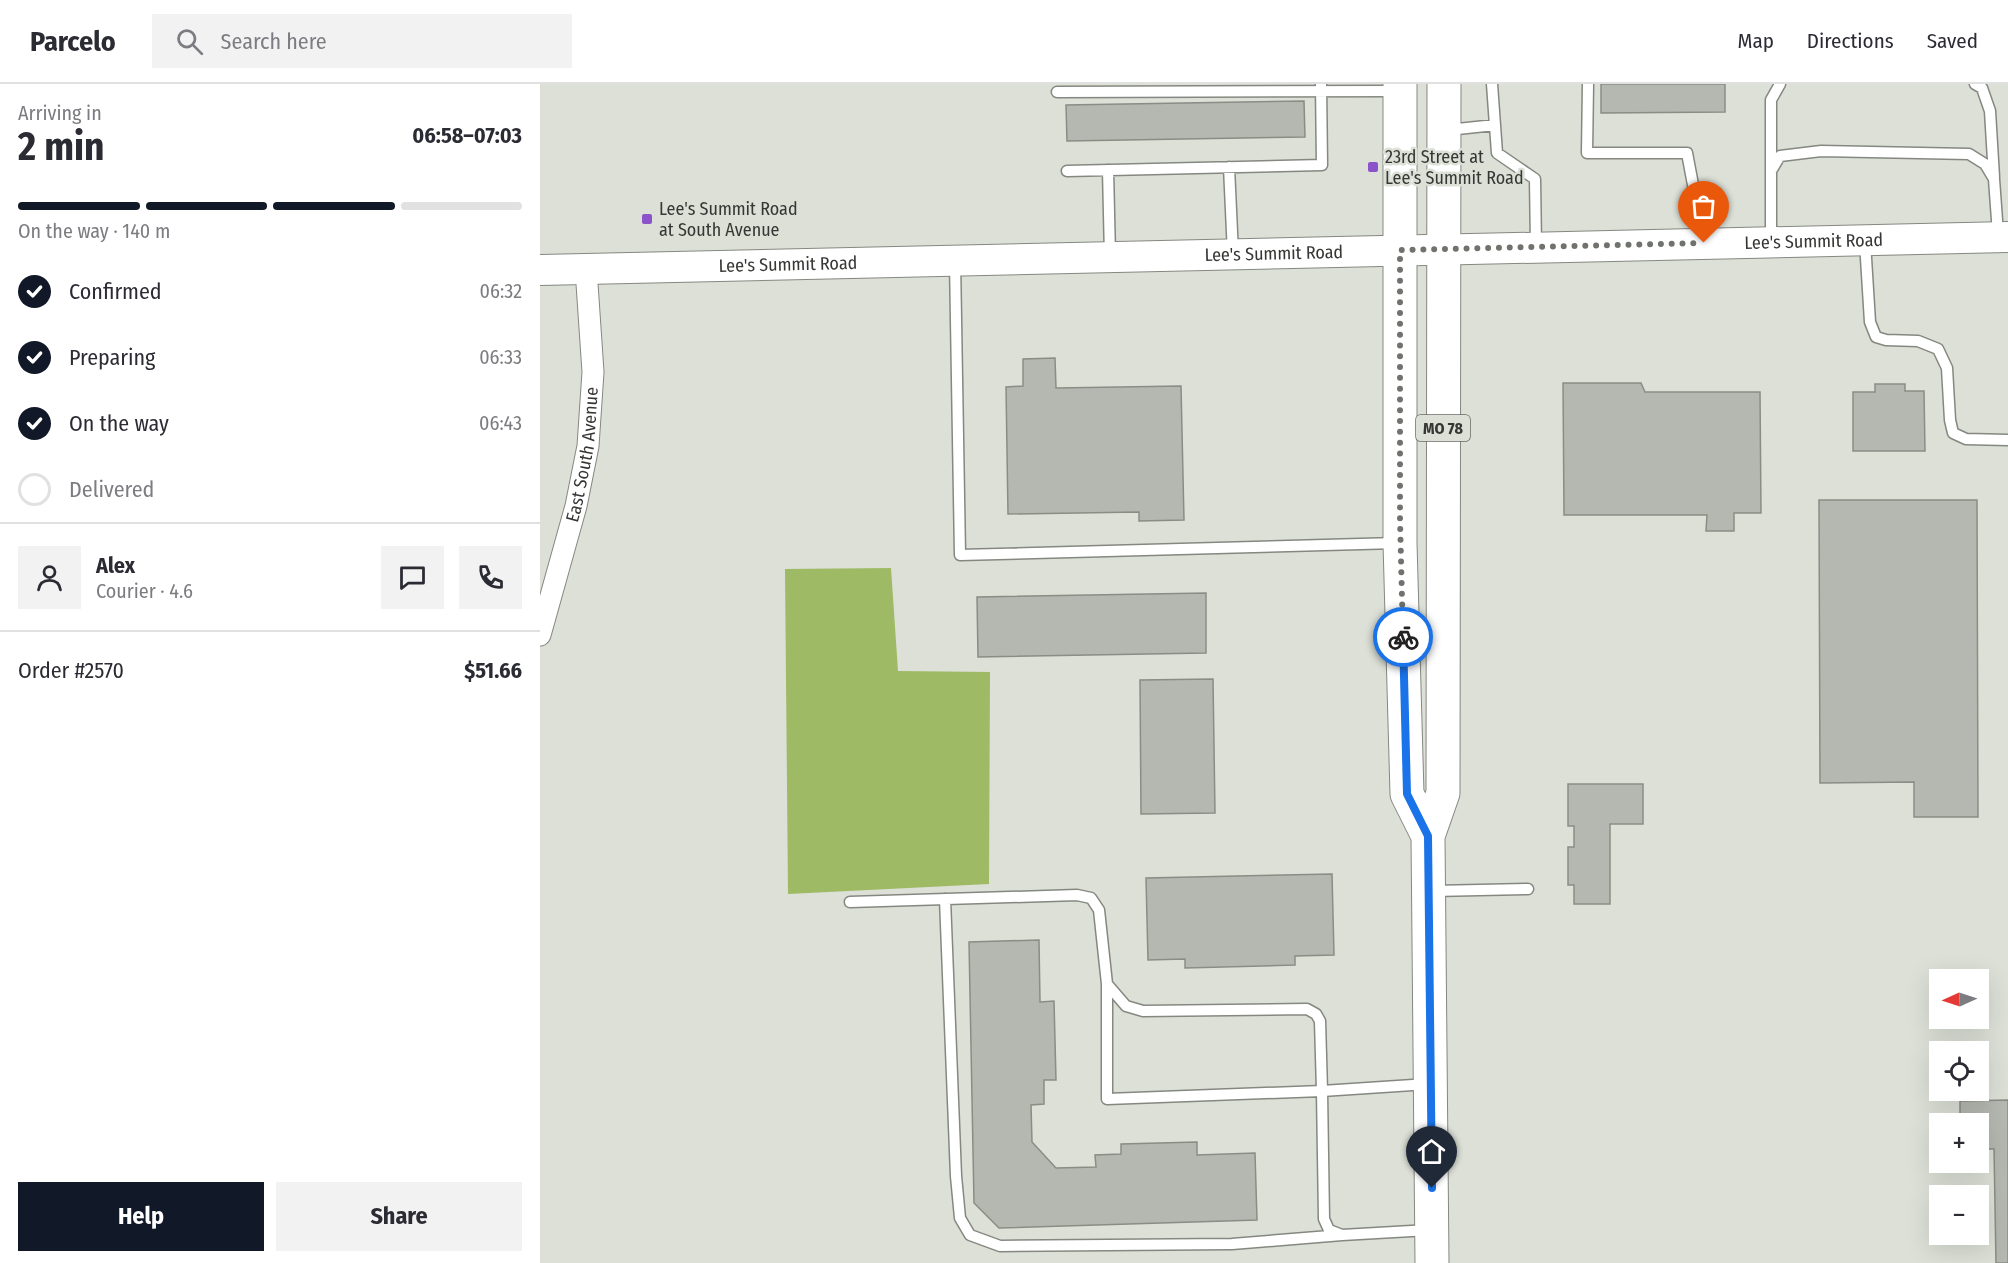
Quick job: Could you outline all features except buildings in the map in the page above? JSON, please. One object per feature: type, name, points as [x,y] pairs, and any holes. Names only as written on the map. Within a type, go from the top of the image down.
[{"type":"main road","name":"MO 78","points":[[1432,1263],[1428,836],[1443,793],[1444,84]]},
{"type":"main road","name":"MO 78","points":[[1400,88],[1400,543],[1407,794],[1428,836]]},
{"type":"main road","name":"Lee's Summit Road","points":[[540,270],[2003,237]]},
{"type":"street","name":"East South Avenue","points":[[540,635],[576,506],[588,446],[593,372],[586,269]]},
{"type":"lane","points":[[1492,84],[1497,153],[1535,179],[1536,247]]},
{"type":"lane","points":[[1588,84],[1587,153],[1687,153],[1704,243]]},
{"type":"lane","points":[[1771,242],[1771,100],[1780,84]]},
{"type":"lane","points":[[1975,84],[1982,88],[1990,111],[1994,179],[2003,237]]},
{"type":"lane","points":[[1067,171],[1322,165],[1322,88]]},
{"type":"lane","points":[[1057,92],[1400,88]]},
{"type":"lane","points":[[1443,131],[1495,125]]},
{"type":"lane","points":[[1771,171],[1780,156],[1821,151],[1969,154],[1985,164],[1994,179]]},
{"type":"lane","points":[[1229,167],[1233,254]]},
{"type":"lane","points":[[1108,170],[1110,257]]},
{"type":"lane","points":[[1865,240],[1870,322],[1876,337],[1886,340],[1918,341],[1938,349],[1947,368],[1953,433],[1965,439],[2008,440]]},
{"type":"lane","points":[[955,261],[960,555],[1400,543]]},
{"type":"lane","points":[[1430,891],[1528,889]]},
{"type":"lane","points":[[850,902],[1077,895],[1091,898],[1099,910],[1107,984],[1107,1099],[1322,1091],[1431,1083]]},
{"type":"lane","points":[[945,899],[956,1176],[960,1218],[970,1235],[1000,1246],[1232,1244],[1432,1230]]},
{"type":"lane","points":[[1107,984],[1126,1006],[1143,1011],[1307,1009],[1316,1014],[1320,1021],[1324,1219],[1329,1230],[1342,1235]]},
{"type":"green space","points":[[891,568],[898,671],[990,672],[989,884],[788,894],[785,569]]},
{"type":"way so far","points":[[1403,637],[1400,520],[1400,250],[1704,243]]},
{"type":"place","name":"23rd Street at Lee's Summit Road","points":[[1373,167]]},
{"type":"place","name":"Lee's Summit Road at South Avenue","points":[[647,219]]},
{"type":"route","points":[[1403,637],[1407,794],[1428,836],[1432,1188]]}]
